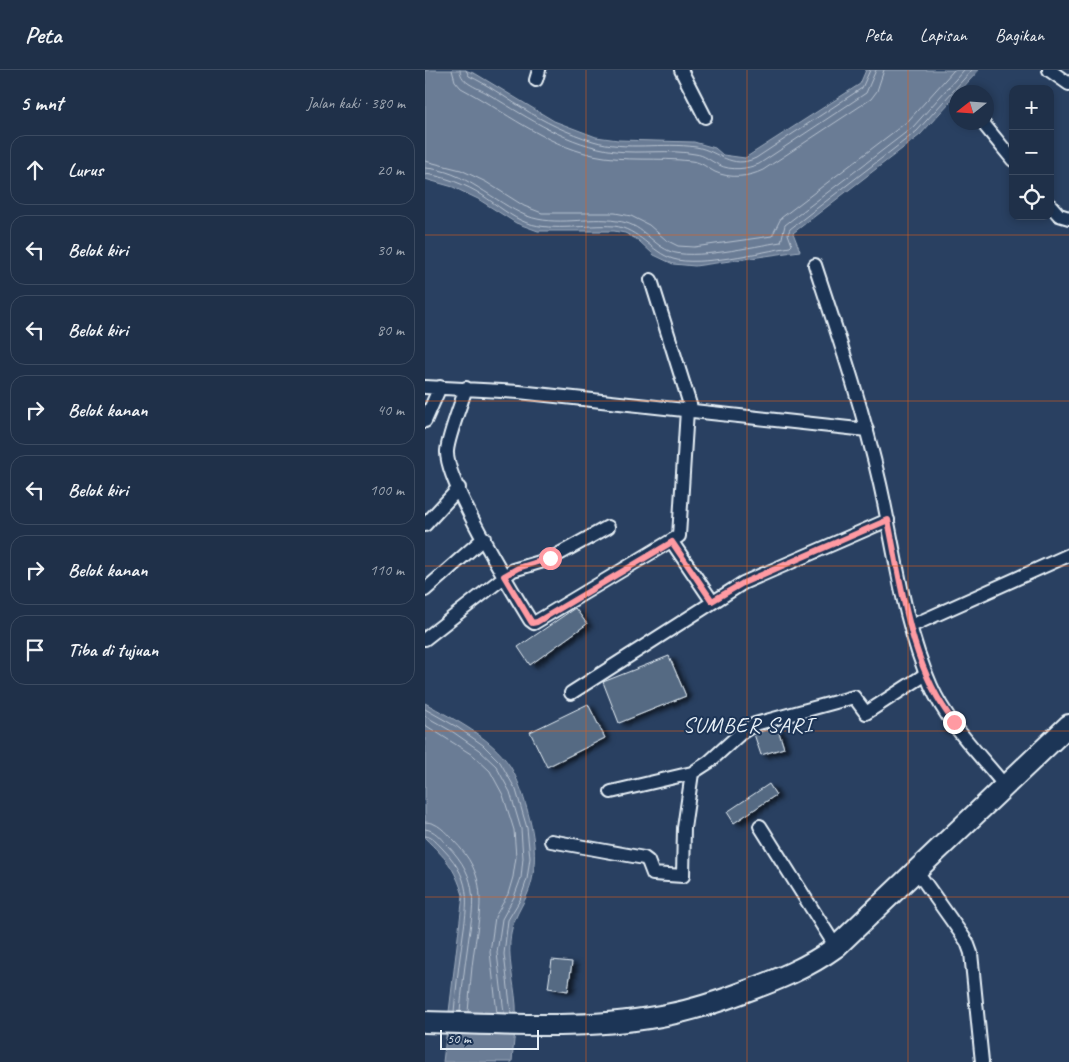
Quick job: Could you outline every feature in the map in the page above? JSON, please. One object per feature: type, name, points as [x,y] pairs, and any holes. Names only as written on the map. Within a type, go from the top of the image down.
[{"type":"highway","points":[[425,1022],[549,1025],[612,1022],[670,1015],[704,1006],[780,979],[813,964],[836,947],[1069,725]]},
{"type":"street","points":[[681,70],[705,117]]},
{"type":"street","points":[[1049,70],[1069,84]]},
{"type":"street","points":[[989,130],[1009,155]]},
{"type":"street","points":[[1054,209],[1059,215],[1069,218]]},
{"type":"street","points":[[815,266],[852,374],[867,430],[911,626],[926,674],[941,706],[1005,786]]},
{"type":"street","points":[[465,388],[447,450],[450,468],[504,576],[530,620],[534,623],[672,542],[680,533],[690,410],[651,280]]},
{"type":"street","points":[[425,387],[465,388],[867,430]]},
{"type":"street","points":[[425,421],[441,387]]},
{"type":"street","points":[[425,525],[459,488]]},
{"type":"street","points":[[571,693],[712,601],[743,583],[888,520]]},
{"type":"street","points":[[425,639],[504,576],[518,568],[558,555],[608,527]]},
{"type":"street","points":[[425,590],[484,538]]},
{"type":"street","points":[[672,542],[712,601]]},
{"type":"street","points":[[911,626],[1069,555]]},
{"type":"street","points":[[611,792],[691,773],[709,762],[741,733],[755,724],[854,697],[866,713],[926,674]]},
{"type":"street","points":[[551,841],[644,858],[648,862],[653,874],[683,876],[684,828],[691,773]]},
{"type":"street","points":[[760,826],[836,947]]},
{"type":"street","points":[[916,870],[967,942],[971,953],[982,1062]]},
{"type":"water","points":[[425,70],[465,70],[476,74],[554,121],[596,137],[618,140],[694,142],[715,148],[723,155],[745,158],[860,84],[866,70],[979,70],[965,85],[949,85],[949,103],[920,135],[793,233],[800,251],[695,266],[673,264],[654,255],[638,240],[625,233],[614,231],[538,231],[516,223],[478,199],[453,187],[425,179]]},
{"type":"water","points":[[425,703],[472,730],[493,746],[510,766],[518,782],[529,818],[534,844],[534,871],[530,887],[515,920],[510,942],[510,960],[516,1012],[512,1062],[443,1062],[463,895],[449,864],[425,838]]},
{"type":"building","points":[[575,608],[587,624],[530,665],[518,647]]},
{"type":"building","points":[[669,656],[686,696],[619,723],[603,682]]},
{"type":"building","points":[[588,704],[605,738],[547,767],[530,732]]},
{"type":"building","points":[[777,726],[784,748],[761,755],[754,734]]},
{"type":"building","points":[[769,784],[776,795],[734,823],[727,812]]},
{"type":"building","points":[[552,960],[572,962],[568,991],[548,988]]},
{"type":"district","name":"SUMBER SARI","points":[[748,724]]},
{"type":"route","points":[[550,558],[518,568],[504,576],[532,623],[537,622],[672,542],[712,601],[743,583],[888,520],[911,626],[924,668],[941,706],[954,722]]}]
